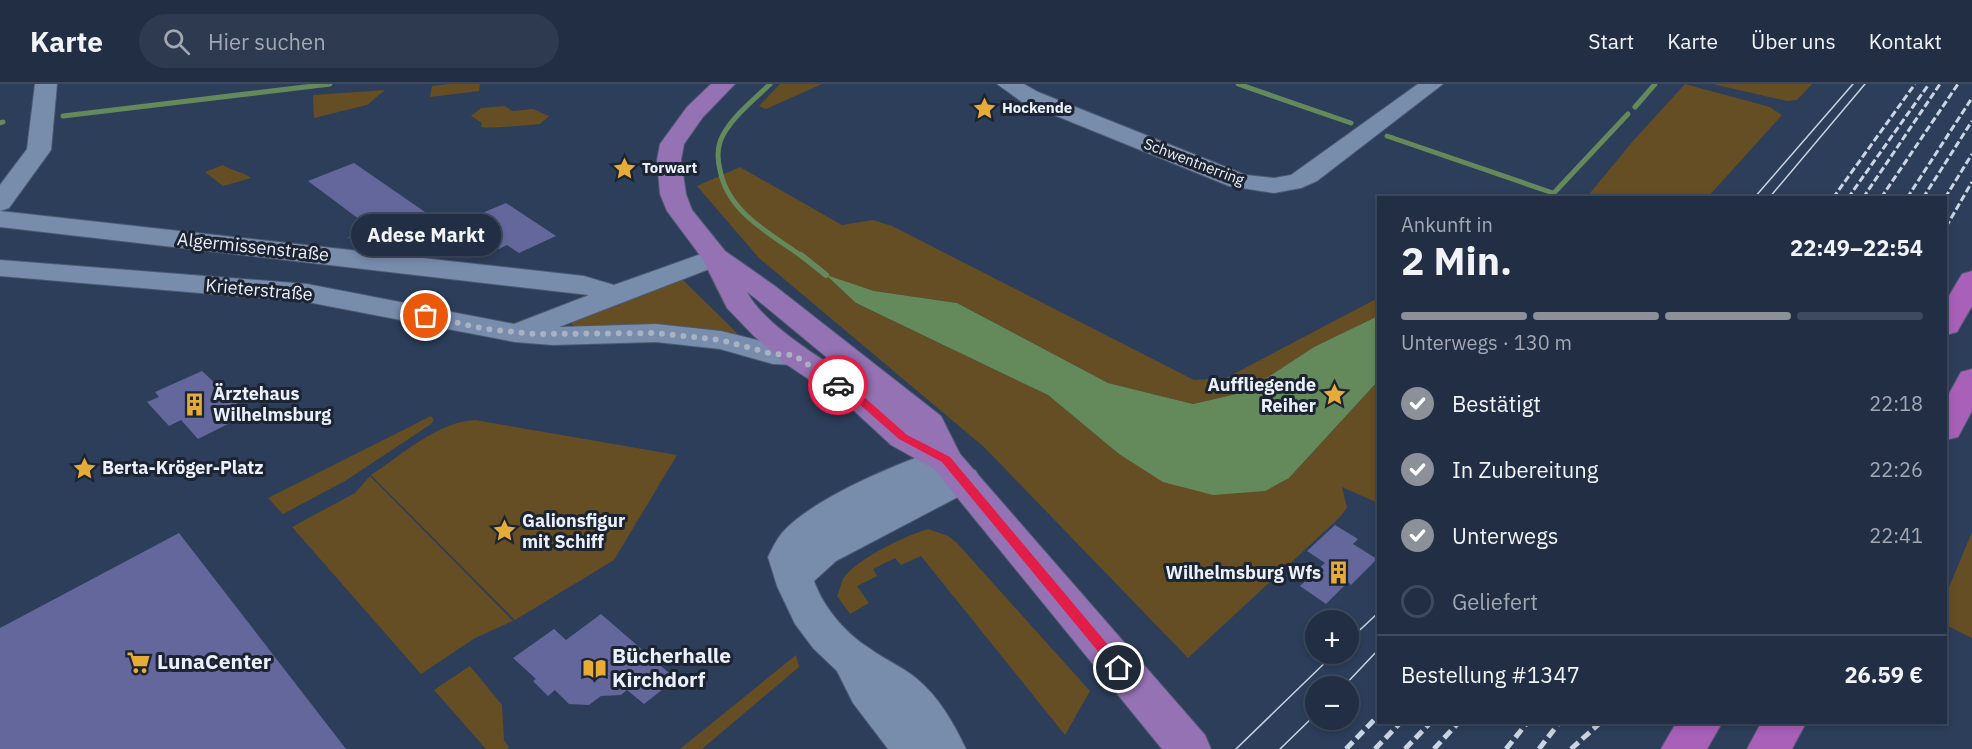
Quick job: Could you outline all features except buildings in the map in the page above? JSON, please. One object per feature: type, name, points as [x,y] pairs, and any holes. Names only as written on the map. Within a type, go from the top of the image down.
[{"type":"highway","points":[[1947,324],[1972,280]]},
{"type":"highway","points":[[1947,427],[1972,379]]},
{"type":"highway","points":[[1683,749],[1699,724]]},
{"type":"highway","points":[[1769,749],[1783,724]]},
{"type":"main road","points":[[724,84],[682,128],[672,144],[669,160],[673,194],[680,211],[715,257],[737,302],[794,355],[861,399],[903,437],[955,469]]},
{"type":"main road","points":[[715,257],[765,292],[929,424],[955,469],[1134,686],[1189,749]]},
{"type":"street","points":[[0,203],[39,150],[46,84]]},
{"type":"street","name":"Schwentnerring","points":[[1008,84],[1030,97],[1243,183],[1266,185],[1294,183],[1308,176],[1432,84]]},
{"type":"street","name":"Algermissenstraße","points":[[0,219],[584,285],[600,289],[610,295]]},
{"type":"street","points":[[515,333],[715,257]]},
{"type":"street","name":"Krieterstraße","points":[[0,268],[307,293],[515,333],[553,336],[656,333],[721,340],[773,354],[794,355]]},
{"type":"street","points":[[944,749],[925,716],[902,691],[850,657],[806,612],[795,579],[802,568],[822,551],[955,469]]},
{"type":"street","points":[[850,657],[868,690],[902,732],[911,749]]},
{"type":"shaded area","points":[[480,84],[479,91],[430,97],[432,86]]},
{"type":"shaded area","points":[[780,84],[822,84],[766,109],[759,106]]},
{"type":"shaded area","points":[[1685,84],[1770,107],[1782,115],[1709,196],[1588,196],[1633,141]]},
{"type":"shaded area","points":[[1713,84],[1812,84],[1797,100],[1787,101]]},
{"type":"shaded area","points":[[385,90],[367,105],[314,118],[313,95]]},
{"type":"shaded area","points":[[505,106],[512,111],[533,109],[549,116],[540,124],[491,128],[481,127],[482,123],[471,116],[481,108]]},
{"type":"shaded area","points":[[223,165],[251,178],[223,186],[205,172]]},
{"type":"shaded area","points":[[740,167],[842,225],[873,220],[892,226],[1194,380],[1226,378],[1377,299],[1377,316],[1314,347],[1245,392],[1193,404],[1108,383],[957,303],[874,291],[827,276],[856,303],[1048,395],[1119,454],[1289,478],[1377,382],[1377,503],[1342,487],[1347,508],[1339,518],[1188,658],[984,447],[759,258],[697,186]]},
{"type":"shaded area","points":[[826,275],[874,291],[957,303],[1108,383],[1193,404],[1245,392],[1314,347],[1377,316],[1377,382],[1289,478],[1265,491],[1213,495],[1163,482],[1119,454],[1048,395],[856,303]]},
{"type":"shaded area","points":[[681,278],[737,333],[733,337],[577,329],[568,320]]},
{"type":"shaded area","points":[[431,416],[434,420],[431,424],[345,481],[283,514],[268,498]]},
{"type":"shaded area","points":[[475,420],[677,455],[614,560],[515,620],[371,475],[434,433],[461,422]]},
{"type":"shaded area","points":[[370,476],[513,621],[475,638],[421,674],[292,527],[355,493]]},
{"type":"shaded area","points":[[928,529],[948,536],[957,543],[1090,691],[1065,735],[921,556],[901,565],[895,558],[873,569],[877,576],[857,586],[869,603],[850,614],[837,596],[844,577],[862,561],[896,542]]},
{"type":"shaded area","points":[[1972,532],[1972,638],[1947,626],[1947,605],[1949,604],[1947,592]]},
{"type":"shaded area","points":[[796,655],[799,667],[702,749],[680,749]]},
{"type":"shaded area","points":[[470,666],[502,705],[504,740],[509,747],[507,749],[486,749],[434,690]]},
{"type":"waterway","points":[[63,116],[330,84]]},
{"type":"waterway","points":[[770,84],[738,114],[723,135],[718,152],[719,166],[725,185],[741,210],[765,231],[803,257]]},
{"type":"waterway","points":[[1238,84],[1351,123]]},
{"type":"waterway","points":[[1635,107],[1655,84]]},
{"type":"waterway","points":[[1552,195],[1628,114]]},
{"type":"waterway","points":[[1387,136],[1553,193]]},
{"type":"waterway","points":[[801,255],[826,275]]},
{"type":"tram line","points":[[1756,196],[1853,84]]},
{"type":"tram line","points":[[1771,196],[1865,84]]},
{"type":"tram line","points":[[1359,631],[1377,614]]},
{"type":"tram line","points":[[1353,676],[1377,651]]},
{"type":"tram line","points":[[1236,749],[1324,664]]},
{"type":"tram line","points":[[1280,749],[1305,725]]},
{"type":"railway","points":[[1834,196],[1915,84]]},
{"type":"railway","points":[[1849,196],[1929,84]]},
{"type":"railway","points":[[1864,196],[1940,84]]},
{"type":"railway","points":[[1882,196],[1958,84]]},
{"type":"railway","points":[[1908,196],[1972,98]]},
{"type":"railway","points":[[1924,196],[1972,121]]},
{"type":"railway","points":[[1946,196],[1972,154]]},
{"type":"railway","points":[[1947,225],[1972,182]]},
{"type":"railway","points":[[1346,749],[1377,717]]},
{"type":"railway","points":[[1375,749],[1399,724]]},
{"type":"railway","points":[[1405,749],[1429,724]]},
{"type":"railway","points":[[1434,749],[1457,724]]},
{"type":"railway","points":[[1506,749],[1526,724]]},
{"type":"railway","points":[[1539,749],[1558,724]]},
{"type":"railway","points":[[1571,749],[1599,724]]},
{"type":"way so far","points":[[426,316],[515,333],[553,336],[656,333],[721,340],[773,354],[794,355],[838,385]]},
{"type":"place","name":"Hockende","points":[[984,108]]},
{"type":"place","name":"Torwart","points":[[624,168]]},
{"type":"place","name":"Adese Markt","points":[[426,316]]},
{"type":"place","name":"Auffliegende Reiher","points":[[1334,395]]},
{"type":"place","name":"Ärztehaus Wilhelmsburg","points":[[195,404]]},
{"type":"place","name":"Berta-Kröger-Platz","points":[[84,468]]},
{"type":"place","name":"Galionsfigur mit Schiff","points":[[504,531]]},
{"type":"place","name":"Wilhelmsburg Wfs","points":[[1339,573]]},
{"type":"place","name":"LunaCenter","points":[[139,662]]},
{"type":"place","name":"Bücherhalle Kirchdorf","points":[[594,668]]},
{"type":"route","points":[[838,385],[861,399],[903,437],[946,459],[1119,668]]}]
